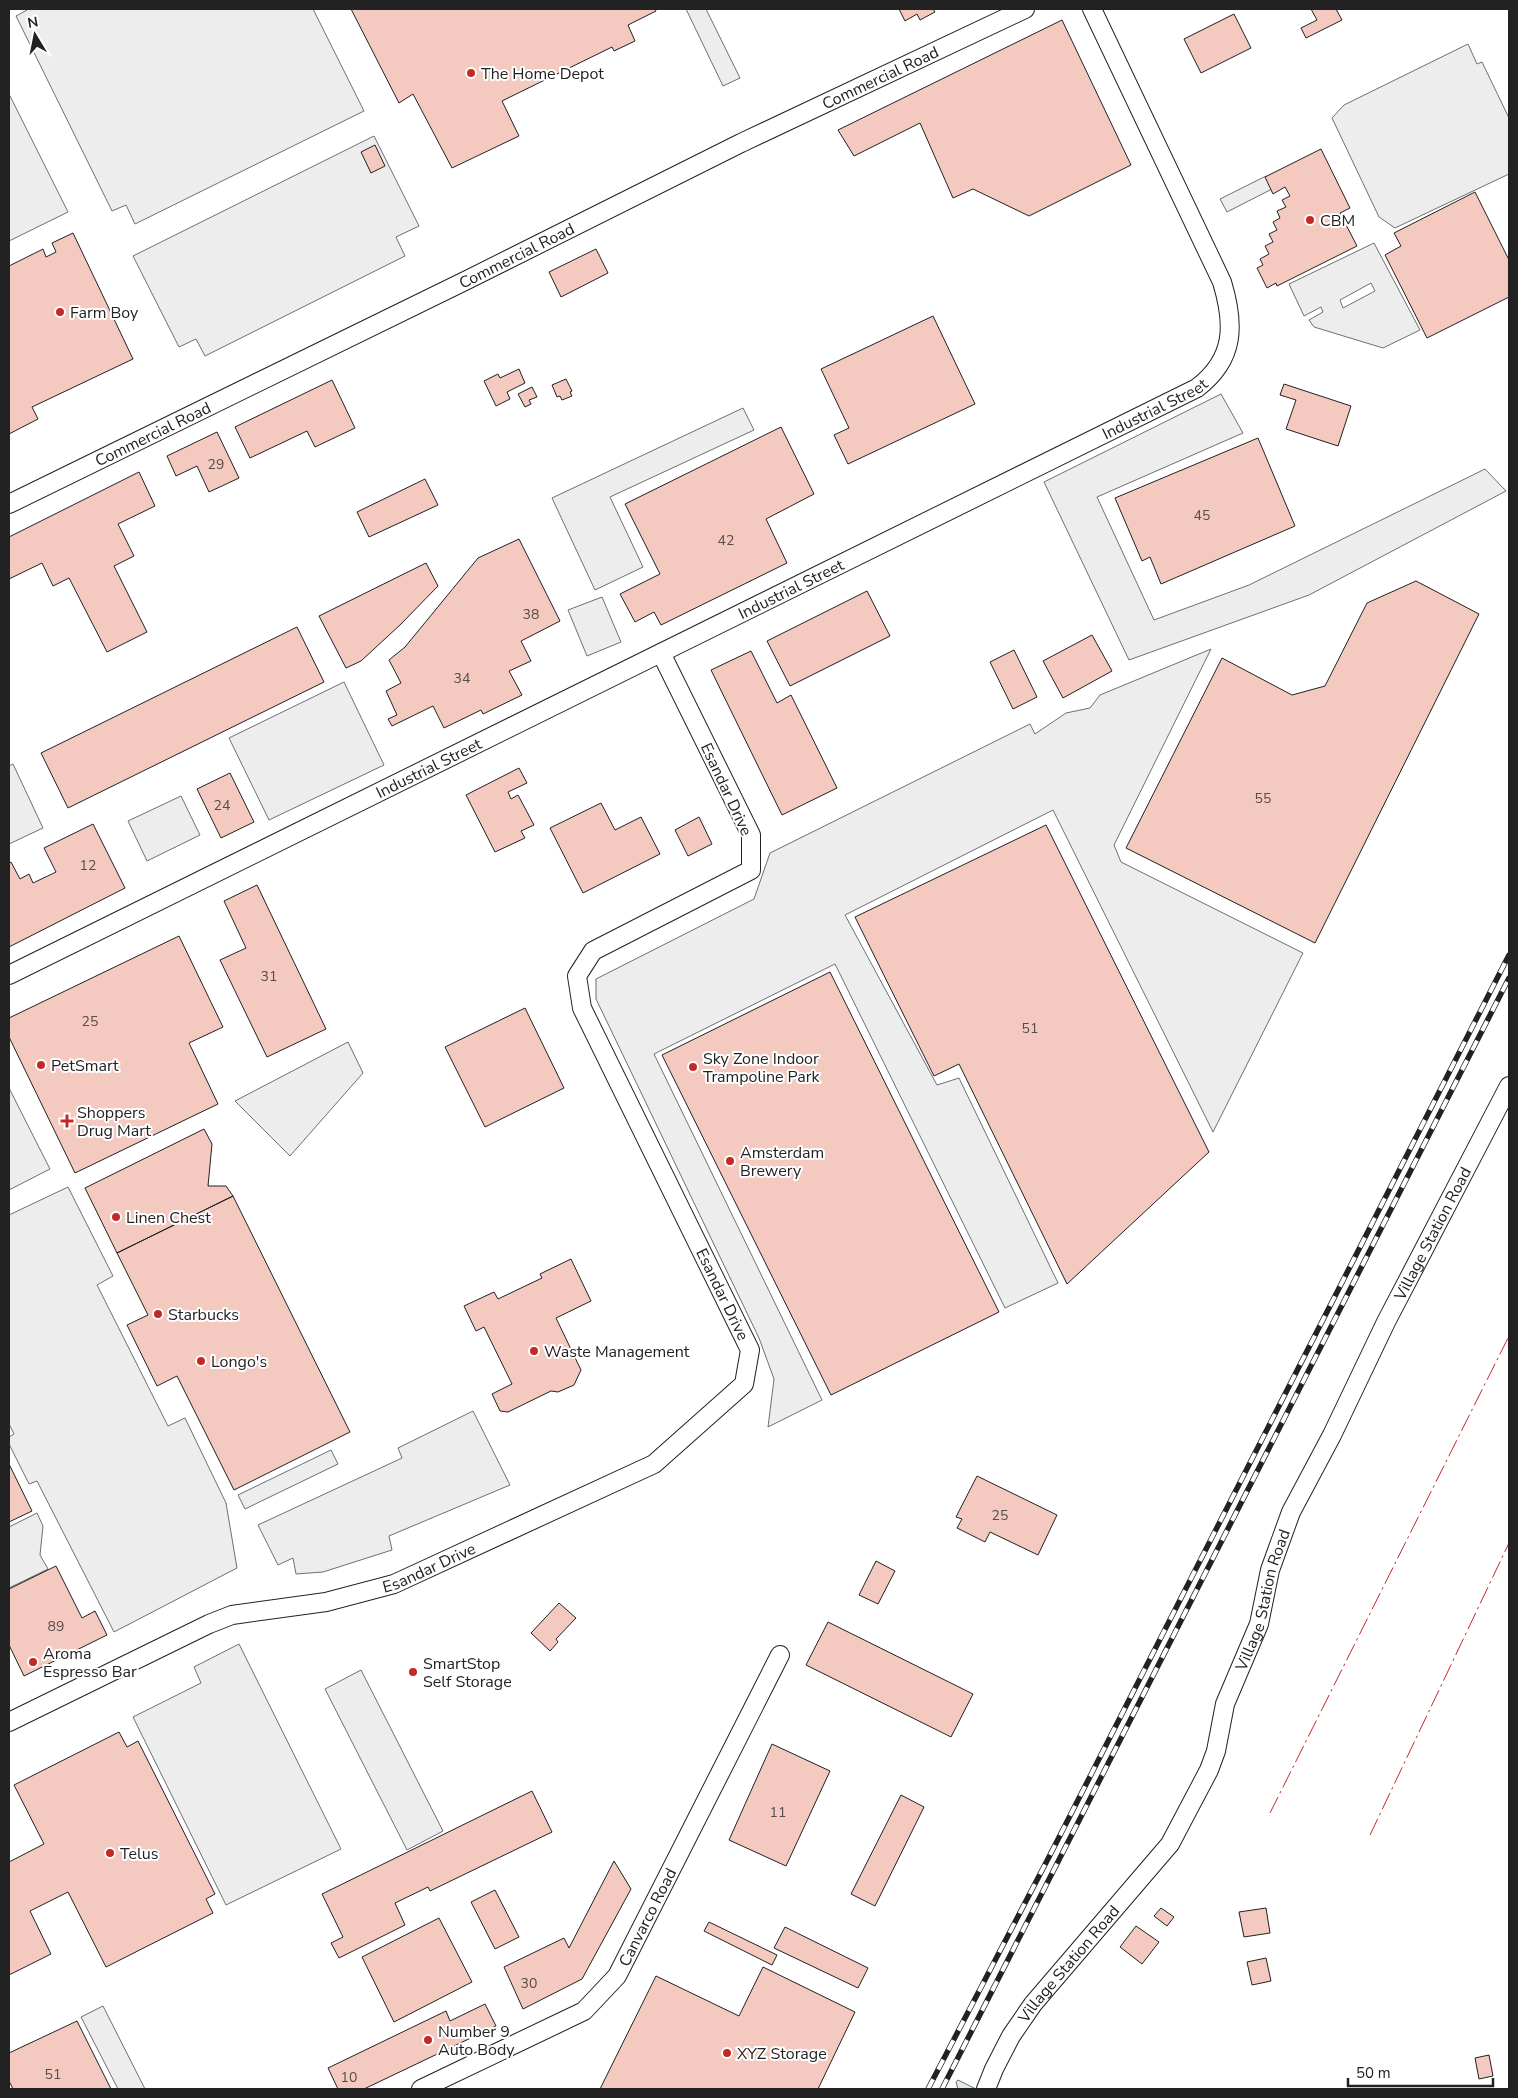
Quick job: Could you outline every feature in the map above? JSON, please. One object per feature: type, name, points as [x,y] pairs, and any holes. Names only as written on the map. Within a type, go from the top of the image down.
[{"type":"street","name":"Commercial Road","points":[[9,504],[741,143],[1025,9]]},
{"type":"street","name":"Industrial Street","points":[[9,975],[1197,388],[1208,379],[1229,344],[1229,309],[1222,282],[1092,9]]},
{"type":"street","name":"Esandar Drive","points":[[9,1722],[209,1624],[232,1615],[326,1602],[394,1584],[654,1464],[744,1384],[750,1350],[582,1008],[577,976],[593,951],[751,870],[751,834],[661,653]]},
{"type":"street","name":"Village Station Road","points":[[986,2089],[994,2069],[1012,2036],[1033,2004],[1170,1844],[1209,1770],[1216,1751],[1225,1704],[1259,1624],[1270,1570],[1291,1512],[1332,1435],[1386,1322],[1509,1086]]},
{"type":"street","name":"Canvarco Road","points":[[421,2089],[584,2011],[617,1976],[780,1655]]},
{"type":"green space","points":[[958,2080],[976,2089],[958,2089],[956,2082]]},
{"type":"shaded area","points":[[27,9],[313,9],[364,111],[135,224],[126,205],[112,211],[16,16]]},
{"type":"shaded area","points":[[686,9],[706,9],[740,78],[723,86]]},
{"type":"shaded area","points":[[1468,44],[1477,64],[1482,62],[1509,118],[1509,174],[1395,228],[1379,217],[1332,118],[1344,105]]},
{"type":"shaded area","points":[[9,94],[68,212],[9,241]]},
{"type":"shaded area","points":[[374,136],[419,226],[396,237],[405,256],[205,356],[196,339],[179,347],[133,256]]},
{"type":"shaded area","points":[[1266,176],[1272,189],[1227,212],[1220,199]]},
{"type":"shaded area","points":[[1374,243],[1420,330],[1383,348],[1314,327],[1309,320],[1323,312],[1321,307],[1304,316],[1289,284]],"holes":[[[1371,283],[1375,291],[1343,308],[1340,300]]]},
{"type":"shaded area","points":[[1221,394],[1243,433],[1097,497],[1154,620],[1249,585],[1485,469],[1506,491],[1309,595],[1129,660],[1044,482]]},
{"type":"shaded area","points":[[743,408],[754,430],[610,497],[643,567],[595,590],[552,498]]},
{"type":"shaded area","points":[[602,597],[621,642],[587,656],[568,610]]},
{"type":"shaded area","points":[[1211,649],[1114,845],[1121,862],[1303,953],[1213,1132],[1053,810],[845,915],[937,1085],[959,1078],[1058,1283],[1005,1308],[835,964],[654,1054],[822,1400],[768,1427],[774,1379],[759,1338],[596,999],[596,979],[754,899],[770,853],[1030,724],[1035,734],[1066,713],[1090,708],[1100,695]]},
{"type":"shaded area","points":[[344,682],[384,765],[269,820],[229,738]]},
{"type":"shaded area","points":[[13,764],[43,828],[9,844],[9,766]]},
{"type":"shaded area","points":[[181,796],[200,835],[147,861],[128,821]]},
{"type":"shaded area","points":[[348,1042],[363,1073],[290,1156],[235,1101]]},
{"type":"shaded area","points":[[9,1088],[50,1169],[9,1190]]},
{"type":"shaded area","points":[[68,1187],[113,1276],[97,1285],[168,1426],[185,1418],[226,1503],[237,1568],[114,1632],[37,1481],[29,1484],[9,1444],[9,1437],[14,1434],[9,1424],[9,1215]]},
{"type":"shaded area","points":[[473,1411],[510,1485],[389,1536],[392,1550],[323,1572],[296,1574],[293,1558],[278,1565],[258,1525],[402,1458],[398,1448]]},
{"type":"shaded area","points":[[331,1450],[338,1464],[245,1509],[238,1495]]},
{"type":"shaded area","points":[[37,1513],[43,1526],[40,1555],[48,1569],[9,1588],[9,1527]]},
{"type":"shaded area","points":[[239,1644],[341,1849],[226,1905],[133,1717],[201,1683],[194,1667]]},
{"type":"shaded area","points":[[361,1670],[443,1831],[407,1850],[325,1689]]},
{"type":"shaded area","points":[[103,2006],[145,2089],[118,2089],[81,2017]]},
{"type":"building","name":"The Home Depot","points":[[351,9],[655,9],[656,11],[628,25],[635,41],[614,51],[612,47],[502,101],[519,136],[452,168],[413,94],[399,103]]},
{"type":"building","points":[[899,9],[933,9],[935,12],[920,20],[917,14],[905,21]]},
{"type":"building","points":[[1311,9],[1336,9],[1342,20],[1306,38],[1301,28],[1317,20]]},
{"type":"building","points":[[1234,14],[1251,48],[1201,73],[1184,39]]},
{"type":"building","points":[[1062,20],[1131,165],[1029,216],[973,189],[953,198],[920,123],[854,156],[838,130]]},
{"type":"building","points":[[375,145],[385,166],[371,173],[361,152]]},
{"type":"building","name":"CBM","points":[[1321,149],[1350,208],[1340,213],[1357,246],[1277,286],[1276,283],[1267,288],[1257,268],[1263,265],[1260,259],[1269,254],[1265,246],[1273,242],[1269,234],[1277,230],[1273,222],[1280,218],[1277,211],[1286,207],[1282,200],[1290,196],[1285,187],[1273,194],[1265,177]]},
{"type":"building","points":[[1475,192],[1509,260],[1509,297],[1427,338],[1385,255],[1401,246],[1394,233]]},
{"type":"building","name":"Farm Boy","points":[[73,233],[133,359],[32,407],[38,419],[9,434],[9,266],[43,249],[46,257],[56,252],[52,243]]},
{"type":"building","points":[[596,249],[608,273],[561,297],[549,272]]},
{"type":"building","points":[[933,316],[975,404],[848,464],[834,435],[849,428],[821,369]]},
{"type":"building","points":[[519,369],[525,383],[507,392],[510,399],[496,406],[484,381],[498,374],[500,378]]},
{"type":"building","points":[[566,379],[572,391],[570,392],[572,396],[562,400],[560,396],[557,397],[552,385]]},
{"type":"building","points":[[332,380],[355,428],[315,447],[307,431],[250,458],[235,427]]},
{"type":"building","points":[[1284,384],[1351,406],[1338,446],[1286,429],[1296,400],[1280,395]]},
{"type":"building","points":[[532,387],[537,397],[529,400],[531,404],[525,407],[518,394]]},
{"type":"building","points":[[781,427],[814,494],[766,519],[787,563],[661,625],[654,612],[635,622],[620,594],[660,574],[625,504]]},
{"type":"building","points":[[217,432],[239,478],[209,492],[197,466],[176,476],[167,456]]},
{"type":"building","points":[[1258,438],[1295,526],[1161,584],[1150,557],[1142,561],[1115,498]]},
{"type":"building","points":[[139,472],[155,506],[118,524],[134,556],[114,566],[147,632],[107,652],[69,578],[53,586],[42,563],[9,579],[9,537]]},
{"type":"building","points":[[425,479],[438,505],[369,537],[357,512]]},
{"type":"building","points":[[519,539],[560,621],[521,641],[531,661],[509,671],[522,695],[483,714],[481,710],[444,728],[433,706],[392,726],[388,719],[397,715],[386,691],[401,683],[389,660],[405,647],[478,558]]},
{"type":"building","points":[[426,563],[438,586],[361,661],[346,668],[319,616]]},
{"type":"building","points":[[1416,581],[1479,614],[1315,943],[1126,848],[1222,658],[1292,695],[1325,686],[1367,603]]},
{"type":"building","points":[[867,591],[890,636],[790,686],[767,641]]},
{"type":"building","points":[[297,627],[324,682],[68,808],[41,753]]},
{"type":"building","points":[[1092,635],[1112,671],[1063,698],[1043,661]]},
{"type":"building","points":[[1014,650],[1037,697],[1013,709],[990,662]]},
{"type":"building","points":[[751,651],[777,703],[791,695],[837,788],[782,815],[711,670]]},
{"type":"building","points":[[519,768],[527,783],[508,792],[511,799],[518,795],[534,825],[521,831],[525,838],[495,852],[466,795]]},
{"type":"building","points":[[230,773],[254,822],[221,838],[197,789]]},
{"type":"building","points":[[601,803],[615,830],[641,817],[660,854],[583,893],[550,828]]},
{"type":"building","points":[[699,817],[712,844],[688,856],[675,830]]},
{"type":"building","points":[[93,824],[125,888],[9,947],[9,863],[11,862],[20,879],[29,874],[33,883],[56,872],[44,848]]},
{"type":"building","points":[[1046,825],[1209,1152],[1067,1284],[959,1064],[934,1076],[855,917]]},
{"type":"building","points":[[257,885],[326,1029],[267,1057],[220,960],[246,948],[224,901]]},
{"type":"building","points":[[179,936],[223,1027],[189,1043],[218,1104],[75,1173],[9,1037],[9,1018]]},
{"type":"building","points":[[830,972],[999,1312],[831,1395],[662,1055]]},
{"type":"building","points":[[525,1008],[564,1088],[485,1127],[445,1047]]},
{"type":"building","points":[[204,1129],[212,1144],[208,1186],[226,1186],[233,1196],[117,1253],[85,1188]]},
{"type":"building","points":[[233,1196],[350,1432],[234,1490],[177,1376],[157,1386],[127,1325],[148,1315],[117,1253]]},
{"type":"building","name":"Waste Management","points":[[571,1259],[591,1301],[556,1318],[581,1370],[574,1385],[558,1392],[551,1391],[508,1412],[500,1411],[492,1394],[512,1384],[484,1327],[476,1331],[464,1306],[494,1292],[498,1299],[542,1278],[540,1274]]},
{"type":"building","points":[[9,1464],[32,1511],[9,1522]]},
{"type":"building","points":[[977,1476],[1057,1515],[1038,1555],[990,1532],[985,1542],[957,1528],[962,1519],[956,1517]]},
{"type":"building","points":[[876,1561],[895,1571],[878,1604],[859,1595]]},
{"type":"building","points":[[56,1566],[82,1618],[95,1611],[107,1635],[24,1676],[9,1645],[9,1589]]},
{"type":"building","points":[[559,1603],[576,1618],[556,1639],[558,1642],[550,1651],[531,1633]]},
{"type":"building","points":[[828,1622],[973,1694],[951,1737],[806,1665]]},
{"type":"building","name":"Telus","points":[[119,1732],[127,1747],[138,1741],[215,1894],[206,1899],[213,1913],[106,1967],[68,1892],[30,1911],[51,1954],[9,1975],[9,1862],[44,1844],[14,1785]]},
{"type":"building","points":[[772,1744],[830,1771],[786,1866],[729,1840]]},
{"type":"building","points":[[532,1791],[552,1832],[430,1891],[428,1887],[395,1903],[405,1925],[339,1958],[331,1943],[343,1937],[322,1894]]},
{"type":"building","points":[[901,1795],[924,1807],[875,1906],[851,1894]]},
{"type":"building","points":[[614,1861],[631,1889],[582,1979],[523,2009],[504,1967],[564,1938],[569,1948]]},
{"type":"building","points":[[495,1890],[519,1937],[495,1949],[471,1902]]},
{"type":"building","points":[[1161,1908],[1174,1917],[1167,1926],[1154,1916]]},
{"type":"building","points":[[1266,1908],[1270,1933],[1244,1937],[1239,1912]]},
{"type":"building","points":[[439,1918],[472,1982],[394,2022],[362,1957]]},
{"type":"building","points":[[709,1922],[777,1955],[772,1965],[704,1931]]},
{"type":"building","points":[[1136,1926],[1159,1942],[1142,1964],[1120,1947]]},
{"type":"building","points":[[785,1927],[868,1968],[858,1988],[774,1948]]},
{"type":"building","points":[[1266,1958],[1271,1981],[1252,1985],[1247,1962]]},
{"type":"building","name":"XYZ Storage","points":[[763,1967],[855,2012],[818,2089],[600,2089],[656,1976],[739,2016]]},
{"type":"building","points":[[485,2004],[496,2026],[364,2089],[338,2089],[328,2068],[446,2011],[450,2021]]},
{"type":"building","points":[[77,2021],[111,2089],[13,2089],[9,2081],[9,2053]]},
{"type":"building","points":[[1489,2055],[1493,2076],[1479,2079],[1475,2058]]},
{"type":"railway","points":[[928,2089],[1050,1855],[1509,955]]},
{"type":"railway","points":[[942,2089],[1509,978]]},
{"type":"power","points":[[1270,1813],[1509,1336]]},
{"type":"power","points":[[1370,1835],[1509,1543]]},
{"type":"place","name":"The Home Depot","points":[[471,73]]},
{"type":"place","name":"CBM","points":[[1310,220]]},
{"type":"place","name":"Farm Boy","points":[[60,312]]},
{"type":"place","name":"PetSmart","points":[[41,1065]]},
{"type":"place","name":"Sky Zone Indoor Trampoline Park","points":[[693,1067]]},
{"type":"place","name":"Shoppers Drug Mart","points":[[67,1121]]},
{"type":"place","name":"Amsterdam Brewery","points":[[730,1161]]},
{"type":"place","name":"Linen Chest","points":[[116,1217]]},
{"type":"place","name":"Starbucks","points":[[158,1314]]},
{"type":"place","name":"Waste Management","points":[[534,1351]]},
{"type":"place","name":"Longo's","points":[[201,1361]]},
{"type":"place","name":"Aroma Espresso Bar","points":[[33,1662]]},
{"type":"place","name":"SmartStop Self Storage","points":[[413,1672]]},
{"type":"place","name":"Telus","points":[[110,1853]]},
{"type":"place","name":"Number 9 Auto Body","points":[[428,2040]]},
{"type":"place","name":"XYZ Storage","points":[[727,2053]]}]
